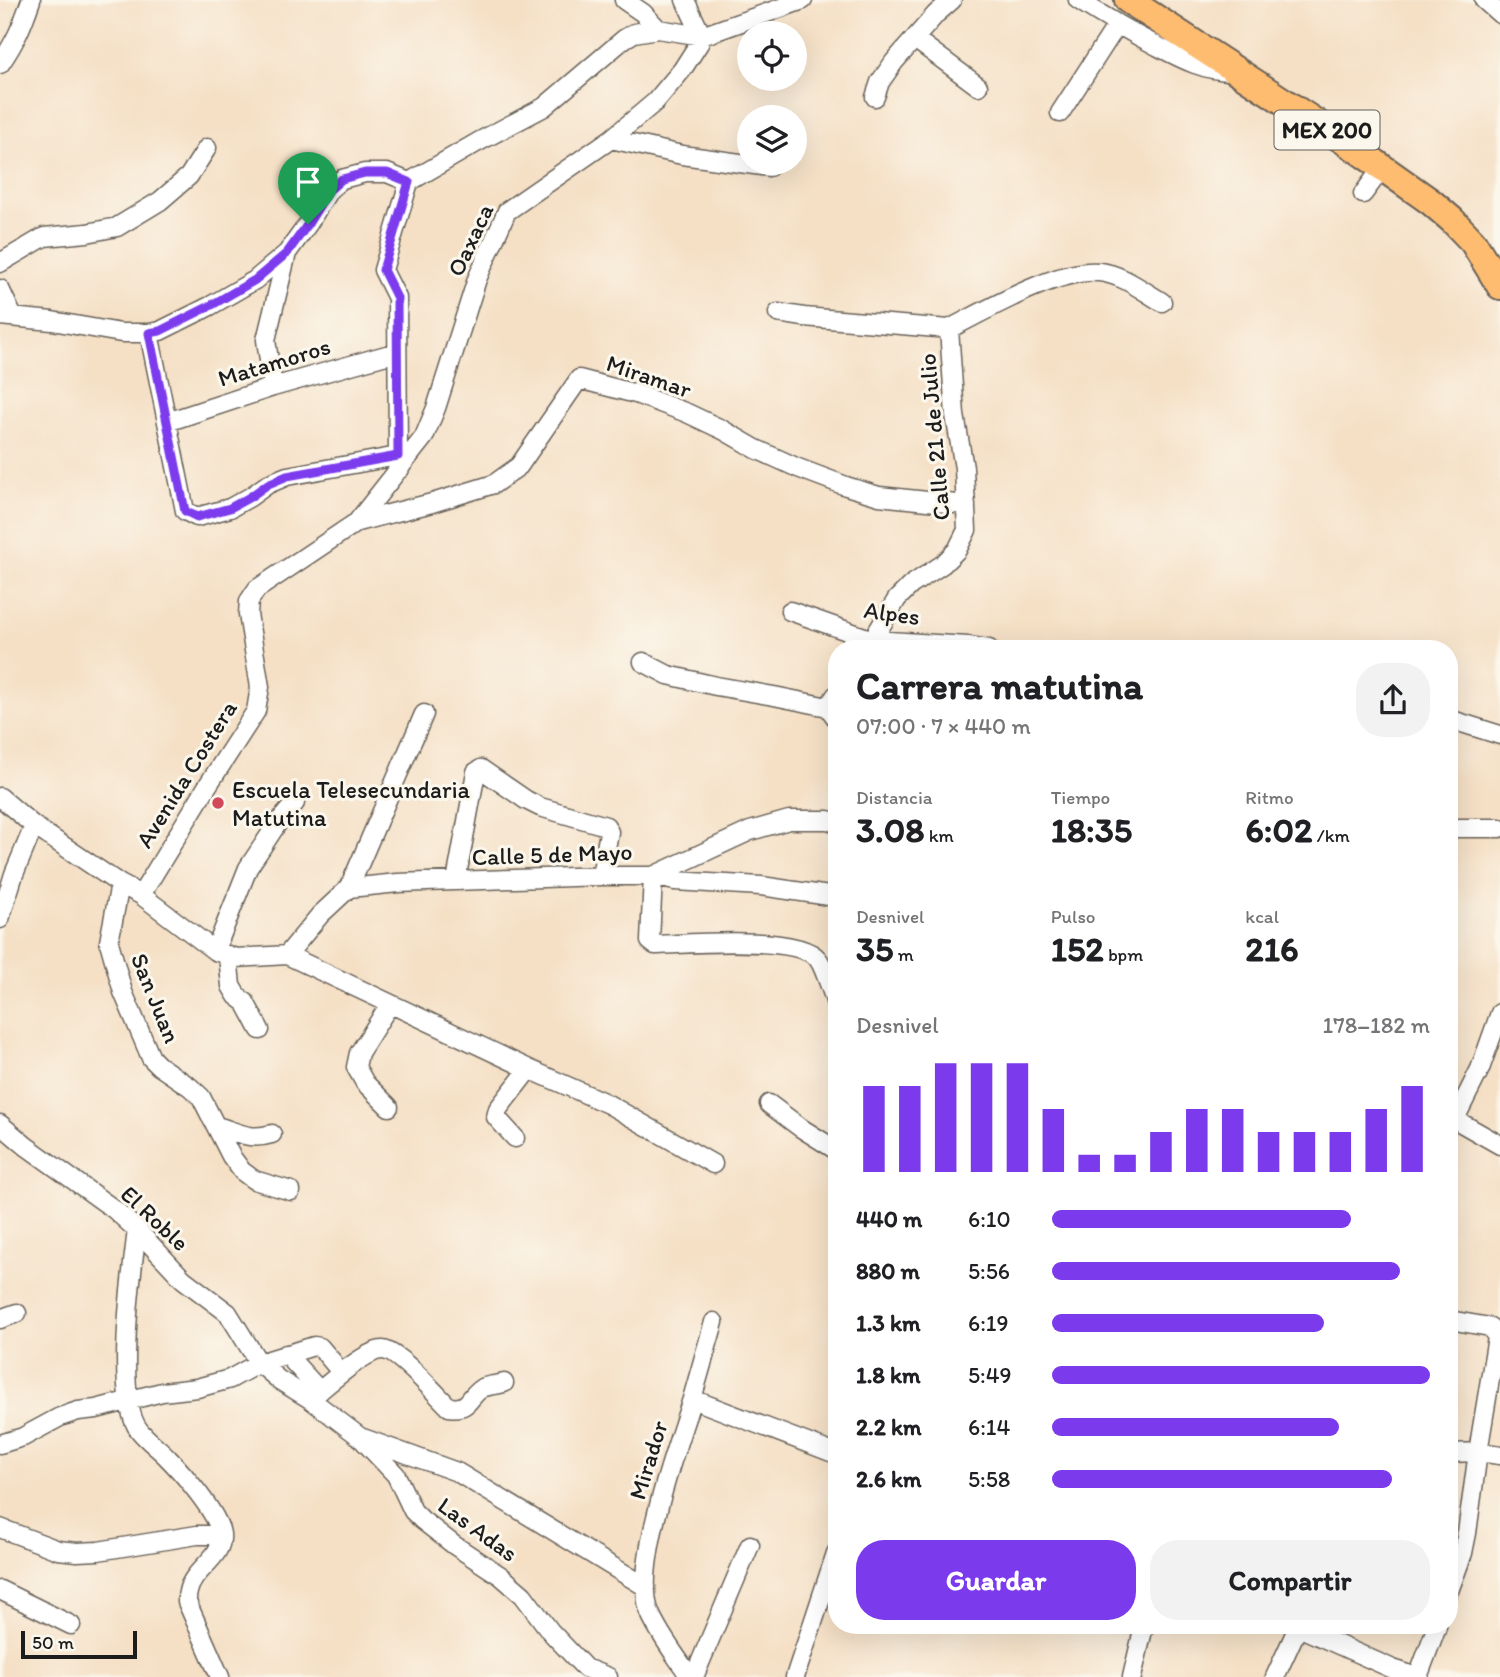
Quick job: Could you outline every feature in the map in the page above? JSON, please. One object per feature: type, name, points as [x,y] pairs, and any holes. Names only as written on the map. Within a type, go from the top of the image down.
[{"type":"highway","name":"MEX 200","points":[[1128,0],[1383,167],[1452,220],[1474,242],[1500,286]]},
{"type":"street","points":[[0,64],[13,46],[31,0]]},
{"type":"street","points":[[624,0],[643,13],[657,29]]},
{"type":"street","points":[[685,0],[702,36]]},
{"type":"street","points":[[149,333],[185,511],[197,517],[230,508],[268,484],[287,476],[399,463],[397,298],[383,270],[409,182],[544,107],[634,33],[657,29],[702,36],[803,0]]},
{"type":"street","points":[[875,97],[880,82],[894,62],[936,14],[953,0]]},
{"type":"street","points":[[1078,0],[1117,25],[1189,63],[1217,71],[1236,71]]},
{"type":"street","points":[[1484,0],[1500,14]]},
{"type":"street","points":[[1060,113],[1117,25]]},
{"type":"street","name":"Oaxaca","points":[[357,522],[399,463],[424,437],[436,408],[477,279],[507,211],[611,139],[655,102],[682,70],[702,36]]},
{"type":"street","points":[[915,39],[978,86]]},
{"type":"street","points":[[611,139],[682,155],[737,163]]},
{"type":"street","points":[[0,263],[44,237],[87,233],[117,226],[160,201],[188,176],[207,148]]},
{"type":"street","points":[[1363,194],[1383,167]]},
{"type":"street","points":[[0,289],[6,316],[121,332],[160,331],[255,280],[287,253],[329,190],[342,179],[365,173],[387,173],[409,182]]},
{"type":"street","points":[[273,387],[266,340],[287,253]]},
{"type":"street","name":"Calle 21 de Julio","points":[[873,640],[897,599],[911,585],[943,565],[957,550],[967,530],[964,468],[956,415],[949,329],[1029,290],[1076,272],[1101,272],[1126,280],[1162,302]]},
{"type":"street","points":[[778,313],[949,329]]},
{"type":"street","name":"Matamoros","points":[[167,422],[273,387],[397,352]]},
{"type":"street","name":"Miramar","points":[[357,522],[494,484],[519,466],[579,379],[636,394],[687,413],[756,449],[846,486],[879,496],[966,505]]},
{"type":"street","name":"Avenida Costera","points":[[141,895],[256,710],[260,687],[248,614],[249,601],[257,589],[357,522]]},
{"type":"street","name":"Alpes","points":[[790,611],[858,640]]},
{"type":"street","points":[[643,662],[680,678],[828,706]]},
{"type":"street","points":[[287,955],[320,915],[349,888],[424,714]]},
{"type":"street","points":[[1458,722],[1500,735]]},
{"type":"street","points":[[456,881],[476,772],[481,769],[540,807],[606,826],[609,832],[601,876]]},
{"type":"street","points":[[0,797],[34,826],[120,884],[141,895],[221,953],[236,958],[287,955],[608,1104],[713,1164]]},
{"type":"street","points":[[260,1030],[245,1002],[231,986],[221,953],[248,868],[276,824],[295,803]]},
{"type":"street","name":"Calle 5 de Mayo","points":[[349,888],[398,883],[653,876],[750,831],[789,820],[828,820]]},
{"type":"street","points":[[0,919],[14,874],[34,826]]},
{"type":"street","points":[[1458,828],[1500,828]]},
{"type":"street","points":[[828,896],[761,886],[675,881],[653,876],[650,941],[655,945],[757,943],[803,948],[818,959],[828,984]]},
{"type":"street","name":"San Juan","points":[[120,884],[109,942],[123,992],[151,1058],[201,1097],[231,1156],[242,1171],[254,1180],[291,1191]]},
{"type":"street","points":[[389,1107],[365,1083],[356,1067],[359,1053],[390,1004]]},
{"type":"street","points":[[1458,1108],[1480,1069],[1498,1024]]},
{"type":"street","points":[[515,1138],[496,1118],[498,1110],[528,1069]]},
{"type":"street","points":[[769,1104],[828,1145]]},
{"type":"street","points":[[1458,1121],[1500,1145]]},
{"type":"street","name":"El Roble","points":[[0,1124],[115,1210],[183,1279],[228,1313],[259,1363]]},
{"type":"street","points":[[216,1126],[258,1138],[272,1134]]},
{"type":"street","points":[[137,1230],[128,1299],[128,1401],[138,1430],[168,1458],[217,1522],[221,1535],[220,1548],[193,1580],[187,1602],[220,1677]]},
{"type":"street","points":[[0,1319],[18,1313]]},
{"type":"street","points":[[692,1399],[714,1322]]},
{"type":"street","points":[[1458,1322],[1490,1327],[1497,1337],[1467,1533],[1458,1567]]},
{"type":"street","points":[[0,1444],[23,1437],[60,1417],[78,1411],[230,1379],[259,1363],[314,1346],[320,1347],[342,1373]]},
{"type":"street","points":[[286,1354],[315,1395],[371,1352],[382,1350],[393,1353],[449,1407],[460,1409],[482,1388],[504,1383]]},
{"type":"street","name":"Las Adas","points":[[259,1363],[279,1380],[315,1395],[396,1475],[413,1511],[422,1520],[501,1576],[523,1595],[550,1632],[585,1668],[608,1677]]},
{"type":"street","name":"Mirador","points":[[692,1677],[650,1612],[646,1570],[659,1507],[692,1399],[828,1451]]},
{"type":"street","points":[[360,1437],[457,1472],[646,1587]]},
{"type":"street","points":[[1458,1453],[1500,1455]]},
{"type":"street","points":[[0,1528],[58,1550],[77,1552],[197,1535],[221,1535]]},
{"type":"street","points":[[692,1677],[750,1545]]},
{"type":"street","points":[[795,1677],[828,1577]]},
{"type":"street","points":[[0,1590],[71,1625]]},
{"type":"street","points":[[1132,1677],[1142,1634]]},
{"type":"street","points":[[1275,1677],[1294,1634]]},
{"type":"street","points":[[1313,1634],[1392,1673],[1418,1677],[1434,1634]]},
{"type":"place","name":"Escuela Telesecundaria Matutina","points":[[218,803]]},
{"type":"route","points":[[365,173],[387,173],[409,182],[383,270],[397,298],[398,456],[287,476],[268,484],[230,508],[197,517],[185,511],[149,333],[160,331],[210,306],[255,280],[287,253],[308,224],[329,190],[342,179],[365,173]]}]
